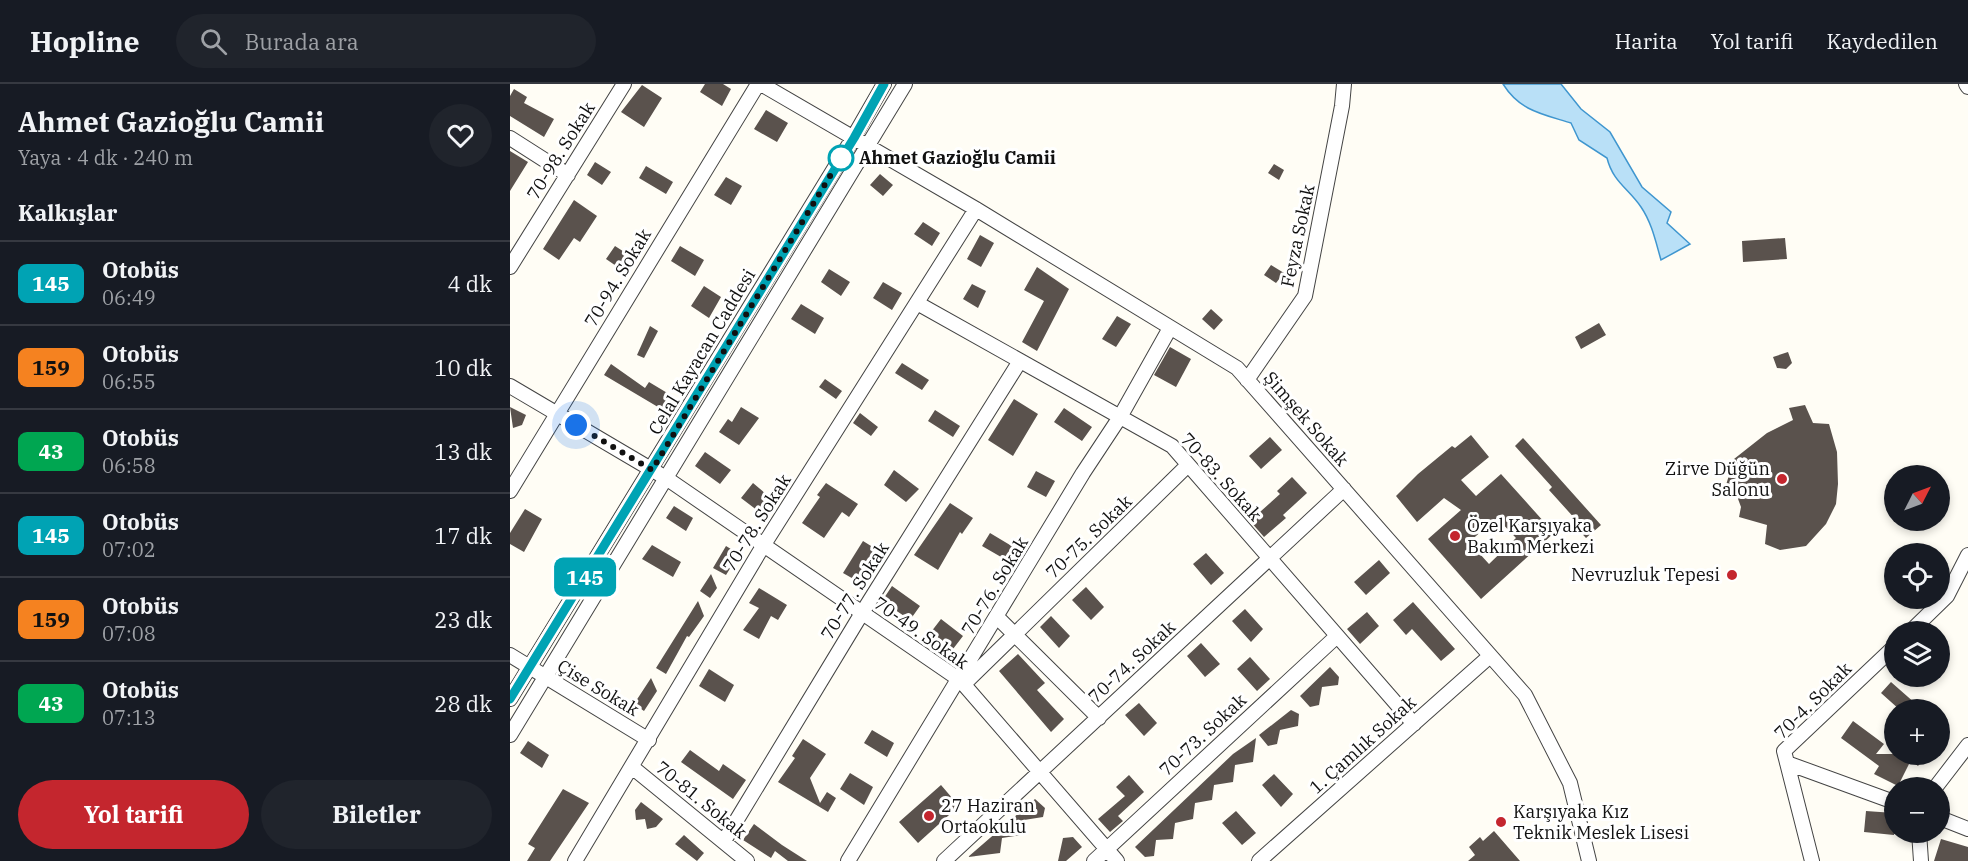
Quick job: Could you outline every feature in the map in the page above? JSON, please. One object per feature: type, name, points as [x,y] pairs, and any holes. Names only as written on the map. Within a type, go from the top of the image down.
[{"type":"street","name":"70-98. Sokak","points":[[511,264],[624,84]]},
{"type":"street","name":"Şimşek Sokak","points":[[760,84],[976,209],[1237,368],[1525,695],[1570,783],[1590,861]]},
{"type":"street","name":"70-94. Sokak","points":[[510,491],[760,84]]},
{"type":"street","name":"Celal Kayacan Caddesi","points":[[510,699],[854,138],[884,84]]},
{"type":"street","name":"Celal Kayacan Caddesi","points":[[510,735],[906,84]]},
{"type":"street","name":"Feyza Sokak","points":[[1247,380],[1305,296],[1342,106],[1344,84]]},
{"type":"street","points":[[510,138],[568,175]]},
{"type":"street","name":"70-78. Sokak","points":[[575,861],[763,546],[976,209]]},
{"type":"street","name":"70-83. Sokak","points":[[917,303],[1172,446],[1414,724]]},
{"type":"street","name":"70-76. Sokak","points":[[848,861],[962,682],[997,617],[1083,473],[1120,417],[1170,328]]},
{"type":"street","name":"70-77. Sokak","points":[[724,841],[862,613],[1020,361]]},
{"type":"street","name":"70-49. Sokak","points":[[510,386],[666,478],[962,682],[1117,861]]},
{"type":"street","name":"70-75. Sokak","points":[[962,682],[1016,634],[1188,465]]},
{"type":"street","name":"70-74. Sokak","points":[[944,861],[1344,489]]},
{"type":"street","points":[[1921,621],[1947,596],[1968,555]]},
{"type":"street","points":[[997,617],[1099,718]]},
{"type":"street","name":"70-73. Sokak","points":[[1094,861],[1337,636]]},
{"type":"street","name":"Çise Sokak","points":[[510,656],[649,740]]},
{"type":"street","name":"1. Çamlık Sokak","points":[[1259,861],[1490,656]]},
{"type":"street","name":"70-4. Sokak","points":[[1812,861],[1784,751],[1884,656]]},
{"type":"street","points":[[1943,777],[1968,745]]},
{"type":"street","points":[[1787,763],[1884,798]]},
{"type":"street","name":"70-81. Sokak","points":[[632,767],[747,861]]},
{"type":"street","points":[[1950,822],[1968,829]]},
{"type":"street","points":[[1920,843],[1921,861]]},
{"type":"water","points":[[1503,84],[1561,84],[1581,109],[1610,132],[1642,187],[1671,212],[1667,223],[1690,244],[1661,260],[1645,213],[1617,179],[1607,158],[1579,140],[1571,123],[1524,106]]},
{"type":"building","points":[[705,84],[723,84],[731,89],[722,106],[700,92]]},
{"type":"building","points":[[642,85],[662,98],[644,127],[621,112]]},
{"type":"building","points":[[514,89],[527,97],[524,103],[554,119],[544,137],[510,116],[510,96]]},
{"type":"building","points":[[766,110],[788,123],[777,142],[754,129]]},
{"type":"building","points":[[510,151],[528,162],[510,191]]},
{"type":"building","points":[[595,162],[611,172],[602,185],[587,175]]},
{"type":"building","points":[[1274,164],[1284,170],[1279,180],[1268,173]]},
{"type":"building","points":[[646,166],[673,182],[666,194],[639,178]]},
{"type":"building","points":[[880,174],[893,185],[883,196],[870,185]]},
{"type":"building","points":[[726,177],[742,186],[731,205],[714,195]]},
{"type":"building","points":[[574,200],[597,216],[580,242],[574,238],[559,260],[543,249]]},
{"type":"building","points":[[923,222],[940,233],[932,246],[914,234]]},
{"type":"building","points":[[980,235],[994,243],[981,267],[967,259]]},
{"type":"building","points":[[1785,238],[1787,259],[1743,262],[1742,241]]},
{"type":"building","points":[[615,246],[632,257],[622,270],[606,259]]},
{"type":"building","points":[[680,246],[704,260],[695,276],[671,261]]},
{"type":"building","points":[[1271,265],[1284,273],[1276,283],[1264,275]]},
{"type":"building","points":[[1037,267],[1069,289],[1037,351],[1022,342],[1044,301],[1024,290]]},
{"type":"building","points":[[829,269],[850,282],[841,296],[821,282]]},
{"type":"building","points":[[883,282],[902,293],[892,310],[873,298]]},
{"type":"building","points":[[972,284],[986,291],[978,308],[963,299]]},
{"type":"building","points":[[704,286],[721,297],[709,318],[691,306]]},
{"type":"building","points":[[801,304],[824,318],[815,334],[791,319]]},
{"type":"building","points":[[1211,309],[1223,320],[1214,330],[1202,319]]},
{"type":"building","points":[[1117,316],[1131,324],[1116,347],[1102,339]]},
{"type":"building","points":[[1599,323],[1606,335],[1581,349],[1575,337]]},
{"type":"building","points":[[650,326],[658,331],[644,358],[637,355]]},
{"type":"building","points":[[1170,347],[1191,359],[1176,387],[1154,375]]},
{"type":"building","points":[[1788,352],[1792,363],[1786,369],[1777,368],[1773,357]]},
{"type":"building","points":[[902,363],[929,380],[922,390],[895,373]]},
{"type":"building","points":[[611,364],[645,388],[649,382],[669,394],[663,410],[604,375]]},
{"type":"building","points":[[825,379],[842,391],[836,399],[819,387]]},
{"type":"building","points":[[1014,399],[1038,414],[1013,456],[988,440]]},
{"type":"building","name":"Zirve Düğün Salonu","points":[[1805,405],[1813,423],[1829,424],[1837,452],[1836,504],[1826,524],[1806,546],[1780,550],[1765,544],[1767,525],[1739,517],[1741,507],[1734,488],[1726,485],[1734,459],[1767,433],[1793,420],[1789,408]]},
{"type":"building","points":[[510,407],[526,415],[522,425],[513,428]]},
{"type":"building","points":[[741,407],[759,418],[739,445],[719,432],[728,419],[732,422]]},
{"type":"building","points":[[1064,408],[1092,427],[1082,441],[1054,422]]},
{"type":"building","points":[[935,410],[960,426],[953,437],[928,421]]},
{"type":"building","points":[[860,413],[878,427],[871,436],[853,423]]},
{"type":"building","name":"Özel Karşıyaka Bakım Merkezi","points":[[1471,435],[1489,457],[1461,480],[1476,496],[1501,474],[1554,533],[1481,599],[1428,539],[1461,510],[1444,498],[1417,522],[1396,496],[1452,446],[1455,448]],"holes":[[[1497,518],[1516,538],[1489,564],[1469,542]]]},
{"type":"building","points":[[1270,437],[1282,450],[1261,469],[1249,456]]},
{"type":"building","name":"Özel Karşıyaka Bakım Merkezi","points":[[1523,438],[1601,525],[1586,538],[1573,524],[1577,521],[1549,490],[1552,487],[1515,446]]},
{"type":"building","points":[[705,452],[731,470],[720,484],[695,466]]},
{"type":"building","points":[[894,470],[919,489],[906,502],[884,485]]},
{"type":"building","points":[[1036,471],[1055,481],[1046,497],[1027,487]]},
{"type":"building","points":[[1292,477],[1307,493],[1283,515],[1286,518],[1264,537],[1250,521],[1280,494],[1277,491]]},
{"type":"building","points":[[753,483],[773,500],[762,514],[741,498]]},
{"type":"building","points":[[826,483],[858,504],[849,517],[842,512],[824,538],[802,523],[820,497],[817,495]]},
{"type":"building","points":[[950,503],[973,518],[962,534],[960,532],[938,570],[914,555]]},
{"type":"building","points":[[674,506],[693,518],[686,531],[666,518]]},
{"type":"building","points":[[525,509],[542,519],[524,552],[510,544],[510,533]]},
{"type":"building","points":[[990,533],[1015,548],[1008,561],[982,546]]},
{"type":"building","points":[[863,541],[884,554],[864,585],[843,573]]},
{"type":"building","points":[[652,545],[681,562],[673,577],[642,559]]},
{"type":"building","points":[[726,546],[739,554],[726,575],[713,568]]},
{"type":"building","points":[[1206,553],[1224,573],[1211,585],[1193,564]]},
{"type":"building","points":[[1379,560],[1390,573],[1366,595],[1354,582]]},
{"type":"building","points":[[711,574],[717,588],[710,598],[700,591]]},
{"type":"building","points":[[892,586],[920,606],[910,620],[882,601]]},
{"type":"building","points":[[1086,587],[1104,607],[1091,620],[1072,600]]},
{"type":"building","points":[[759,588],[787,605],[778,620],[771,616],[759,639],[743,630],[759,608],[749,603]]},
{"type":"building","points":[[698,601],[704,616],[689,637],[687,636],[666,674],[656,668]]},
{"type":"building","points":[[1413,602],[1455,649],[1441,661],[1412,629],[1406,635],[1393,620]]},
{"type":"building","points":[[1245,609],[1263,629],[1251,642],[1232,621]]},
{"type":"building","points":[[1367,612],[1379,626],[1360,644],[1347,629]]},
{"type":"building","points":[[1051,616],[1070,636],[1059,648],[1040,627]]},
{"type":"building","points":[[941,619],[963,636],[953,649],[931,632]]},
{"type":"building","points":[[1201,643],[1220,664],[1205,677],[1187,656]]},
{"type":"building","points":[[1018,654],[1045,683],[1037,690],[1064,719],[1051,732],[999,671]]},
{"type":"building","points":[[1250,657],[1270,679],[1257,691],[1237,669]]},
{"type":"building","points":[[1330,667],[1339,677],[1338,685],[1322,687],[1319,705],[1310,707],[1300,696]]},
{"type":"building","points":[[709,669],[734,685],[725,702],[699,686]]},
{"type":"building","points":[[651,678],[657,691],[644,711],[634,704]]},
{"type":"building","points":[[1886,687],[1897,687],[1910,699],[1888,699],[1881,693]]},
{"type":"building","points":[[1139,703],[1157,723],[1144,736],[1125,715]]},
{"type":"building","points":[[1291,710],[1299,714],[1298,726],[1280,730],[1277,744],[1268,746],[1259,735]]},
{"type":"building","points":[[1853,721],[1884,744],[1876,754],[1884,754],[1884,765],[1908,765],[1902,777],[1884,777],[1884,779],[1874,774],[1879,766],[1841,738]]},
{"type":"building","points":[[872,730],[894,743],[887,757],[864,743]]},
{"type":"building","points":[[1256,738],[1253,762],[1235,765],[1233,782],[1214,785],[1212,800],[1195,803],[1193,819],[1175,823],[1173,839],[1156,840],[1154,856],[1145,857],[1135,847],[1233,754]]},
{"type":"building","points":[[803,739],[826,754],[810,778],[820,803],[827,792],[836,798],[828,812],[778,782],[795,758],[792,756]]},
{"type":"building","points":[[528,741],[549,755],[542,768],[520,753]]},
{"type":"building","points":[[690,750],[719,771],[723,764],[746,780],[733,799],[681,762]]},
{"type":"building","points":[[850,773],[873,787],[864,805],[840,789]]},
{"type":"building","points":[[1274,774],[1293,794],[1281,807],[1262,785]]},
{"type":"building","points":[[1129,775],[1144,792],[1118,816],[1123,821],[1110,832],[1098,819],[1125,796],[1116,787]]},
{"type":"building","points":[[941,785],[959,806],[918,843],[899,822]]},
{"type":"building","points":[[563,789],[589,803],[550,861],[527,861],[535,848],[528,844]]},
{"type":"building","points":[[1035,799],[1045,808],[1043,817],[1024,820],[1021,835],[1002,838],[1000,853],[968,857]]},
{"type":"building","points":[[641,802],[663,819],[656,827],[647,829],[645,819],[636,820],[635,810]]},
{"type":"building","points":[[1236,811],[1256,833],[1242,845],[1222,823]]},
{"type":"building","points":[[1866,811],[1884,812],[1884,834],[1864,832]]},
{"type":"building","points":[[754,824],[807,861],[788,861],[775,851],[771,858],[743,840]]},
{"type":"building","points":[[1494,831],[1520,861],[1468,861],[1475,855],[1469,847],[1480,837],[1483,841]]},
{"type":"building","points":[[684,835],[704,853],[697,861],[675,844]]},
{"type":"building","points":[[1073,837],[1082,847],[1066,861],[1058,861],[1063,838]]},
{"type":"building","points":[[1950,842],[1968,847],[1968,861],[1934,861],[1940,843]]},
{"type":"bus line","name":"145","points":[[510,699],[854,138],[884,84]]},
{"type":"place","name":"Ahmet Gazioğlu Camii","points":[[841,158]]},
{"type":"place","name":"Zirve Düğün Salonu","points":[[1782,479]]},
{"type":"place","name":"Özel Karşıyaka Bakım Merkezi","points":[[1455,536]]},
{"type":"place","name":"Nevruzluk Tepesi","points":[[1732,575]]},
{"type":"place","name":"27 Haziran Ortaokulu","points":[[929,816]]},
{"type":"place","name":"Karşıyaka Kız Teknik Meslek Lisesi","points":[[1501,822]]},
{"type":"route","points":[[576,425],[652,470],[841,158]]}]
